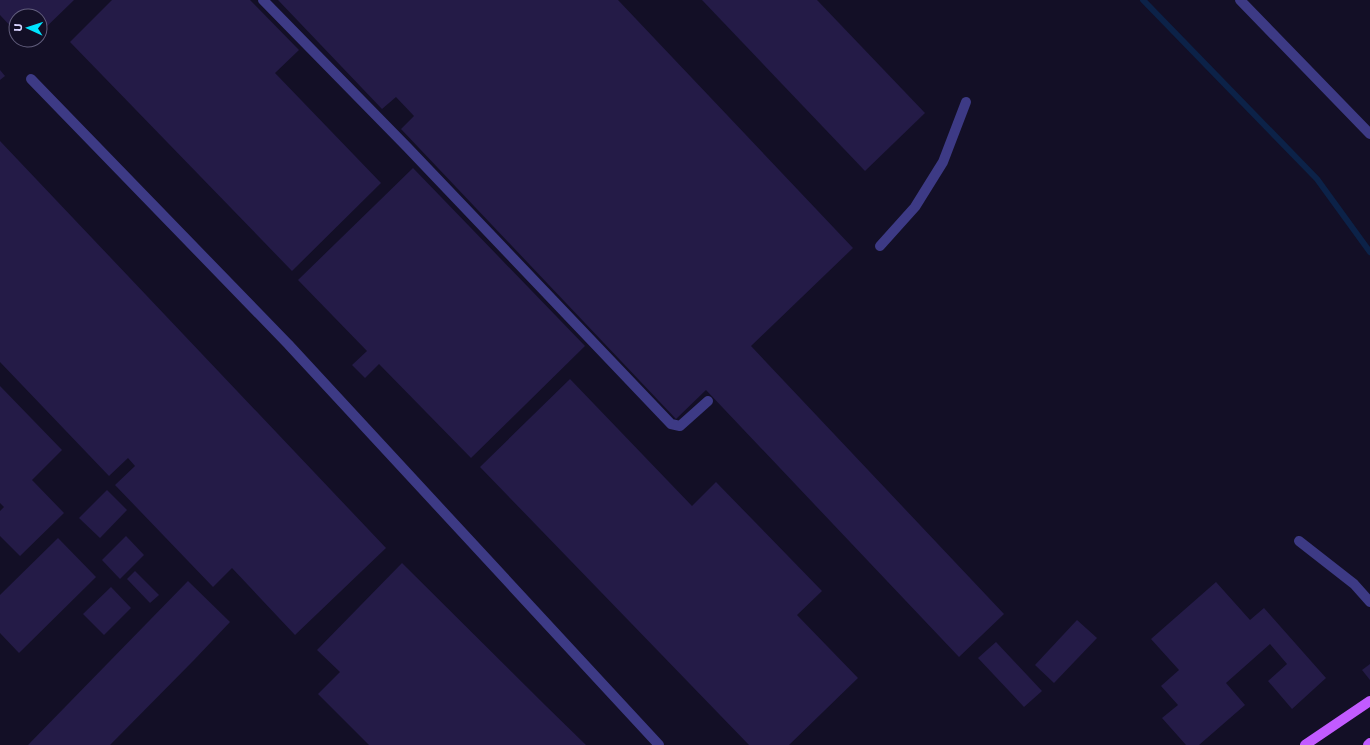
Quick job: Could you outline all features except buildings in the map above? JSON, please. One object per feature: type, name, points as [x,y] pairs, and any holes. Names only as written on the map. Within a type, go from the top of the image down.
[{"type":"main road","points":[[1305,745],[1370,701]]},
{"type":"street","points":[[263,0],[418,159],[671,424],[680,426],[708,401]]},
{"type":"street","points":[[1240,0],[1370,134]]},
{"type":"street","points":[[31,79],[288,344],[659,745]]},
{"type":"street","points":[[880,246],[915,207],[943,162],[966,102]]},
{"type":"street","points":[[1299,541],[1354,584],[1370,602]]},
{"type":"waterway","points":[[1143,0],[1317,179],[1370,252]]}]
